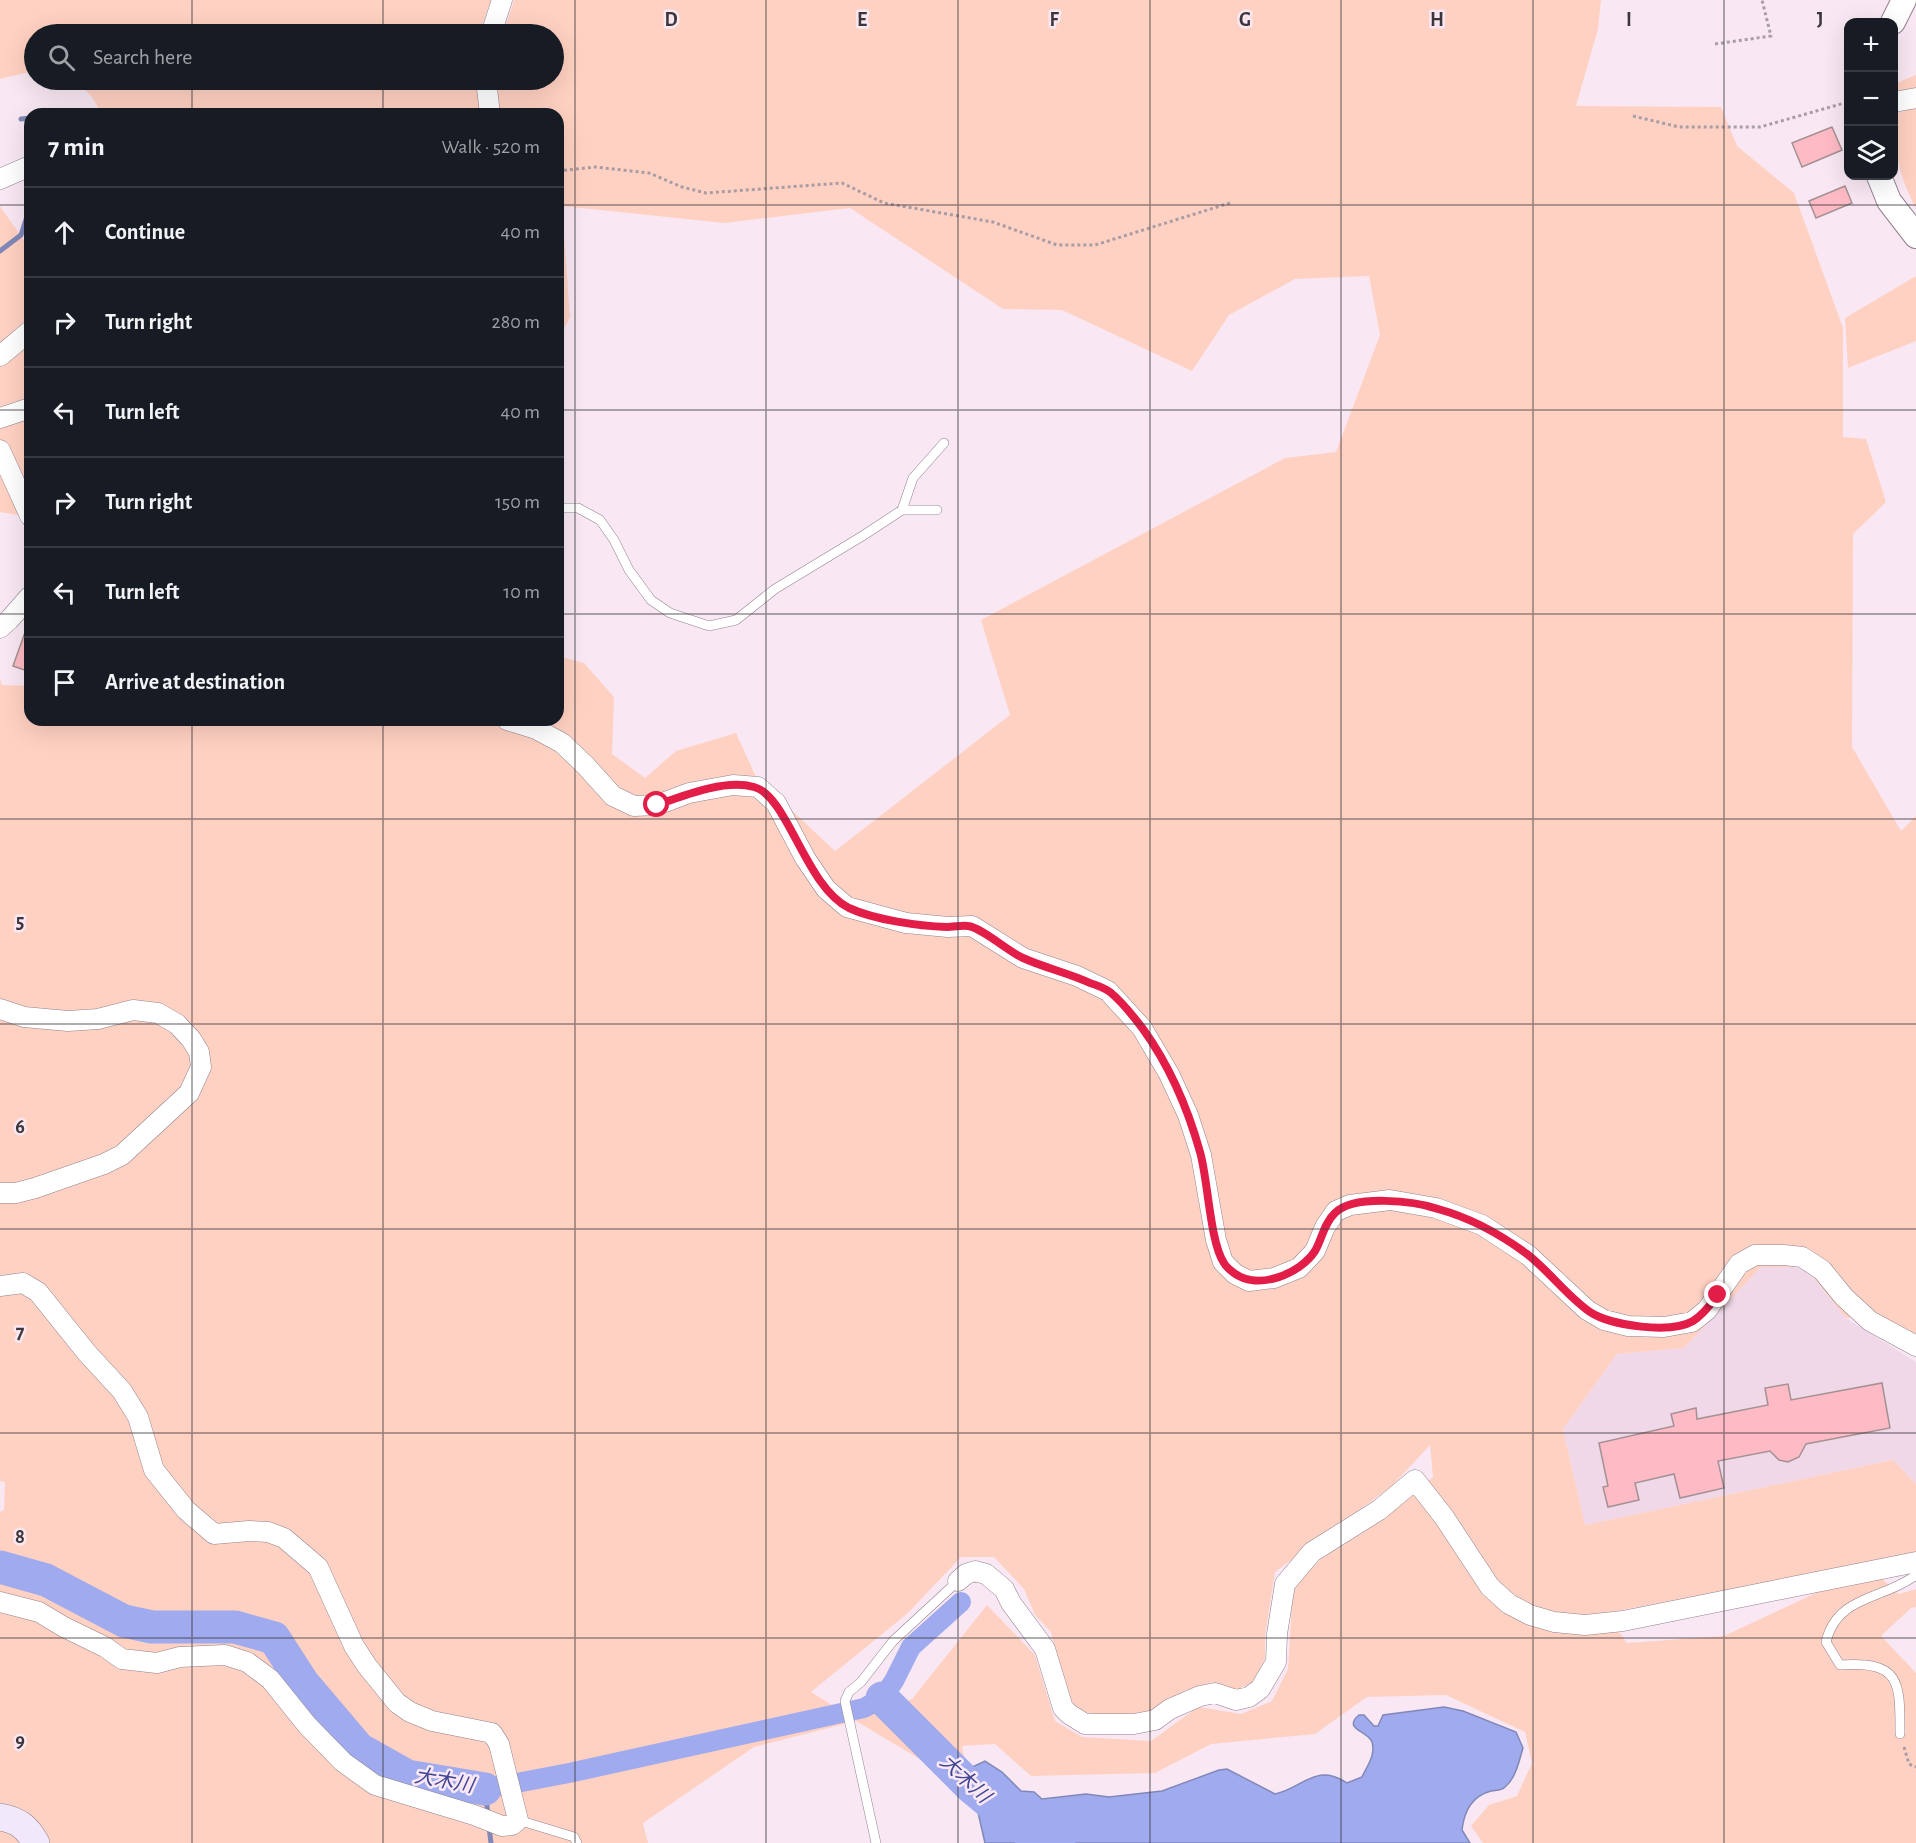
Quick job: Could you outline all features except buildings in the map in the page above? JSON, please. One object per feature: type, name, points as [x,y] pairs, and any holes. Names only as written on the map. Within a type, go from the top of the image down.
[{"type":"main road","points":[[0,1817],[14,1820],[26,1827],[36,1843]]},
{"type":"street","points":[[494,24],[502,0]]},
{"type":"street","points":[[1895,18],[1904,0]]},
{"type":"street","points":[[487,90],[489,108]]},
{"type":"street","points":[[1898,101],[1916,98]]},
{"type":"street","points":[[0,179],[24,169]]},
{"type":"street","points":[[1881,180],[1889,201],[1916,236]]},
{"type":"street","points":[[0,356],[24,335]]},
{"type":"street","points":[[0,418],[24,410]]},
{"type":"street","points":[[0,450],[24,503]]},
{"type":"street","points":[[0,628],[24,603]]},
{"type":"street","points":[[526,726],[562,743],[613,796],[634,806],[657,805],[689,793],[733,785],[758,787],[776,803],[805,858],[826,889],[847,907],[906,923],[948,927],[972,926],[1023,958],[1077,976],[1108,990],[1143,1028],[1169,1074],[1188,1115],[1201,1155],[1216,1239],[1223,1262],[1235,1274],[1249,1281],[1274,1278],[1299,1268],[1315,1251],[1336,1211],[1350,1205],[1390,1200],[1436,1208],[1482,1225],[1528,1256],[1587,1310],[1604,1320],[1628,1326],[1664,1327],[1692,1322],[1707,1310],[1739,1264],[1755,1255],[1784,1255],[1802,1257],[1822,1270],[1844,1297],[1870,1321],[1916,1346]]},
{"type":"street","points":[[0,1009],[24,1017],[68,1021],[98,1019],[133,1010],[158,1013],[177,1024],[191,1039],[199,1052],[201,1067],[189,1093],[122,1155],[104,1164],[35,1188],[16,1193],[0,1193]]},
{"type":"street","points":[[0,1286],[22,1283],[38,1292],[87,1353],[122,1391],[138,1417],[154,1470],[186,1510],[213,1534],[268,1532],[284,1538],[318,1567],[354,1646],[397,1703],[410,1712],[432,1721],[492,1733],[499,1744],[512,1817],[474,1815],[375,1785],[343,1762],[307,1725],[270,1679],[247,1662],[225,1655],[180,1657],[157,1663],[122,1659],[105,1647],[39,1612],[0,1602]]},
{"type":"street","points":[[958,1581],[966,1574],[975,1571],[986,1574],[1004,1589],[1011,1603],[1044,1649],[1063,1708],[1085,1724],[1108,1725],[1155,1720],[1170,1709],[1200,1696],[1215,1693],[1236,1700],[1249,1697],[1260,1689],[1276,1662],[1277,1634],[1285,1584],[1312,1552],[1379,1510],[1415,1480],[1444,1517],[1490,1587],[1509,1604],[1530,1615],[1554,1622],[1586,1625],[1623,1621],[1916,1562]]},
{"type":"lane","points":[[902,510],[913,478],[944,443]]},
{"type":"lane","points":[[564,508],[578,508],[600,520],[614,540],[629,570],[651,600],[670,613],[709,626],[736,620],[775,589],[902,510],[937,510]]},
{"type":"lane","points":[[1900,1734],[1900,1696],[1893,1677],[1880,1668],[1860,1664],[1840,1665],[1826,1642],[1830,1628],[1842,1611],[1916,1575]]},
{"type":"lane","points":[[876,1843],[845,1701],[849,1692],[861,1682],[892,1641],[958,1581]]},
{"type":"lane","points":[[512,1817],[574,1837],[578,1843]]},
{"type":"path","points":[[1715,44],[1771,36],[1762,0]]},
{"type":"path","points":[[1633,116],[1679,127],[1760,127],[1844,103]]},
{"type":"path","points":[[564,170],[594,167],[649,173],[682,188],[706,193],[842,183],[884,203],[993,222],[1057,245],[1095,245],[1230,203]]},
{"type":"path","points":[[1900,1734],[1909,1764],[1916,1767]]},
{"type":"shaded area","points":[[0,0],[491,0],[483,24],[24,24],[24,73],[0,79]]},
{"type":"shaded area","points":[[514,0],[1601,0],[1598,29],[1576,106],[1721,107],[1737,146],[1794,193],[1843,328],[1843,437],[1866,439],[1886,502],[1853,534],[1852,747],[1901,831],[1916,816],[1916,1339],[1878,1314],[1846,1318],[1805,1267],[1761,1267],[1684,1348],[1617,1354],[1563,1429],[1585,1525],[1893,1460],[1916,1484],[1916,1554],[1606,1613],[1627,1643],[1724,1636],[1820,1591],[1881,1578],[1899,1594],[1916,1589],[1916,1607],[1911,1608],[1881,1636],[1916,1673],[1916,1843],[1483,1843],[1471,1826],[1489,1805],[1517,1796],[1532,1763],[1525,1732],[1446,1695],[1367,1697],[1315,1734],[1211,1744],[1155,1773],[1031,1776],[995,1744],[962,1746],[970,1789],[856,1721],[754,1747],[643,1823],[648,1843],[0,1843],[0,1512],[4,1510],[5,1482],[0,1481],[0,678],[2,685],[24,686],[24,726],[564,726],[564,658],[584,663],[614,697],[612,754],[645,778],[676,751],[736,733],[756,777],[835,851],[1010,715],[981,620],[1285,458],[1336,452],[1380,335],[1369,276],[1295,279],[1229,315],[1192,371],[1062,310],[1003,309],[850,208],[724,223],[564,206],[564,108],[497,108],[496,90],[564,90],[564,24],[506,24]],"holes":[[[1430,1445],[1433,1477],[1394,1510],[1325,1555],[1293,1587],[1288,1669],[1272,1701],[1241,1714],[1198,1707],[1151,1741],[1082,1737],[1055,1721],[1035,1655],[987,1605],[912,1699],[856,1720],[811,1692],[908,1613],[961,1557],[994,1557],[1024,1589],[1035,1615],[1051,1632],[1066,1691],[1077,1710],[1108,1717],[1150,1711],[1186,1690],[1212,1682],[1237,1690],[1253,1682],[1265,1659],[1265,1635],[1275,1572],[1392,1486]]]},
{"type":"shaded area","points":[[1916,75],[1916,88],[1906,92],[1898,91],[1898,82]]},
{"type":"shaded area","points":[[85,90],[478,90],[479,108],[98,108]]},
{"type":"shaded area","points":[[1916,107],[1916,208],[1905,185],[1899,163],[1898,113]]},
{"type":"shaded area","points":[[0,206],[24,240],[24,516],[0,512]]},
{"type":"shaded area","points":[[564,234],[570,317],[564,329]]},
{"type":"shaded area","points":[[1916,276],[1916,341],[1848,368],[1845,318]]},
{"type":"shaded area","points":[[1761,1267],[1805,1267],[1846,1318],[1916,1362],[1916,1484],[1893,1460],[1585,1525],[1563,1429],[1617,1354],[1684,1348]]},
{"type":"water","points":[[1444,1707],[1463,1711],[1516,1732],[1523,1748],[1517,1769],[1509,1783],[1502,1789],[1484,1793],[1467,1811],[1462,1830],[1470,1843],[985,1843],[968,1769],[985,1761],[1002,1772],[1021,1791],[1034,1792],[1042,1799],[1086,1794],[1109,1797],[1162,1791],[1227,1769],[1275,1794],[1318,1776],[1336,1777],[1347,1783],[1362,1777],[1373,1747],[1370,1738],[1353,1724],[1359,1715],[1364,1715],[1374,1726],[1378,1726],[1383,1715]]},
{"type":"waterway","points":[[0,251],[21,235],[24,226]]},
{"type":"waterway","name":"大木川","points":[[0,1567],[46,1580],[124,1621],[152,1627],[235,1627],[274,1638],[303,1683],[359,1749],[407,1776],[485,1789]]},
{"type":"waterway","name":"大木川","points":[[485,1789],[569,1773],[864,1708],[882,1698],[894,1681],[911,1647],[961,1602]]},
{"type":"waterway","name":"大木川","points":[[882,1698],[971,1787],[1018,1826],[1059,1843]]},
{"type":"waterway","points":[[485,1789],[488,1815]]},
{"type":"waterway","points":[[489,1827],[491,1843]]},
{"type":"route","points":[[657,805],[689,793],[733,785],[758,787],[776,803],[805,858],[826,889],[847,907],[906,923],[948,927],[972,926],[1023,958],[1077,976],[1108,990],[1143,1028],[1169,1074],[1188,1115],[1201,1155],[1216,1239],[1223,1262],[1235,1274],[1249,1281],[1274,1278],[1299,1268],[1315,1251],[1336,1211],[1350,1205],[1390,1200],[1436,1208],[1482,1225],[1528,1256],[1587,1310],[1604,1320],[1628,1326],[1664,1327],[1692,1322],[1707,1310],[1718,1295]]}]
